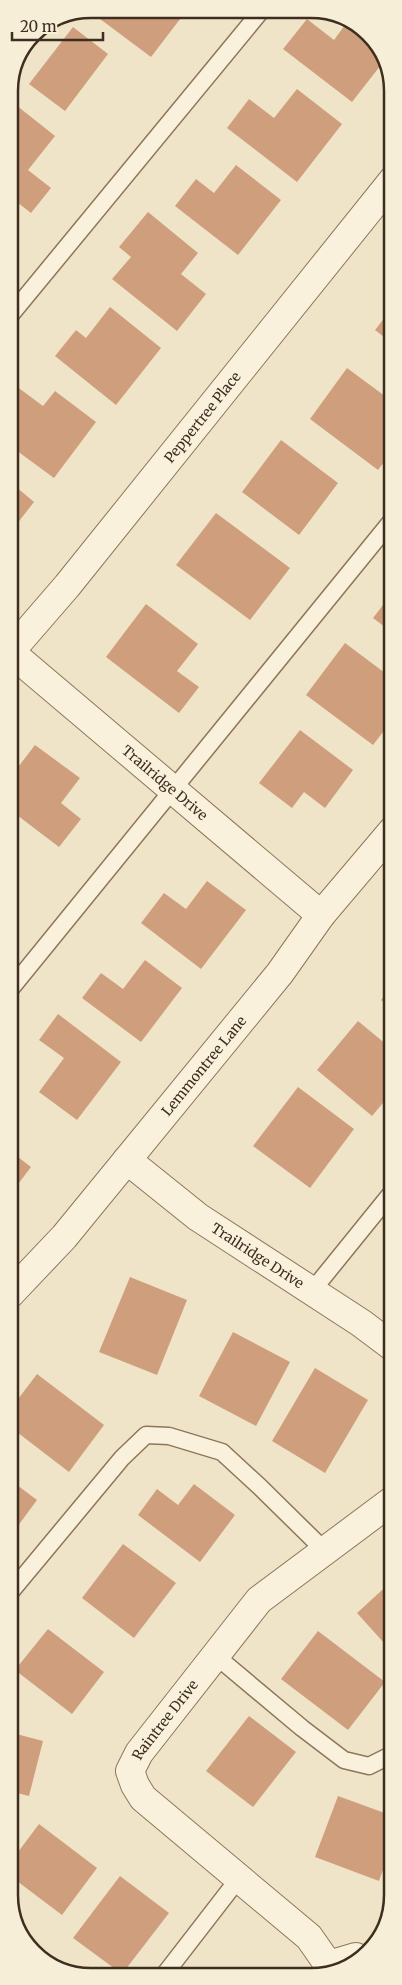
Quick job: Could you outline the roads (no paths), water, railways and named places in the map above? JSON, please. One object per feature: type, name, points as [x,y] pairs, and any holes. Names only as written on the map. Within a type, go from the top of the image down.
[{"type":"street","name":"Peppertree Place","points":[[18,642],[67,586],[384,191]]},
{"type":"street","name":"Trailridge Drive","points":[[18,659],[174,789],[321,915]]},
{"type":"street","name":"Lemmontree Lane","points":[[17,1286],[64,1237],[128,1160],[280,973],[321,915],[384,841]]},
{"type":"street","name":"Trailridge Drive","points":[[128,1160],[198,1217],[361,1323],[384,1340]]},
{"type":"street","name":"Raintree Drive","points":[[329,1965],[309,1937],[143,1798],[135,1785],[130,1771],[139,1753],[259,1600],[384,1507]]},
{"type":"lane","points":[[18,306],[256,17]]},
{"type":"lane","points":[[18,981],[384,530]]},
{"type":"lane","points":[[312,1291],[384,1202]]},
{"type":"lane","points":[[17,1584],[122,1458],[146,1435],[169,1436],[222,1452],[325,1551]]},
{"type":"lane","points":[[216,1656],[302,1728],[344,1760],[369,1766],[384,1758]]},
{"type":"lane","points":[[169,1968],[239,1878]]}]
